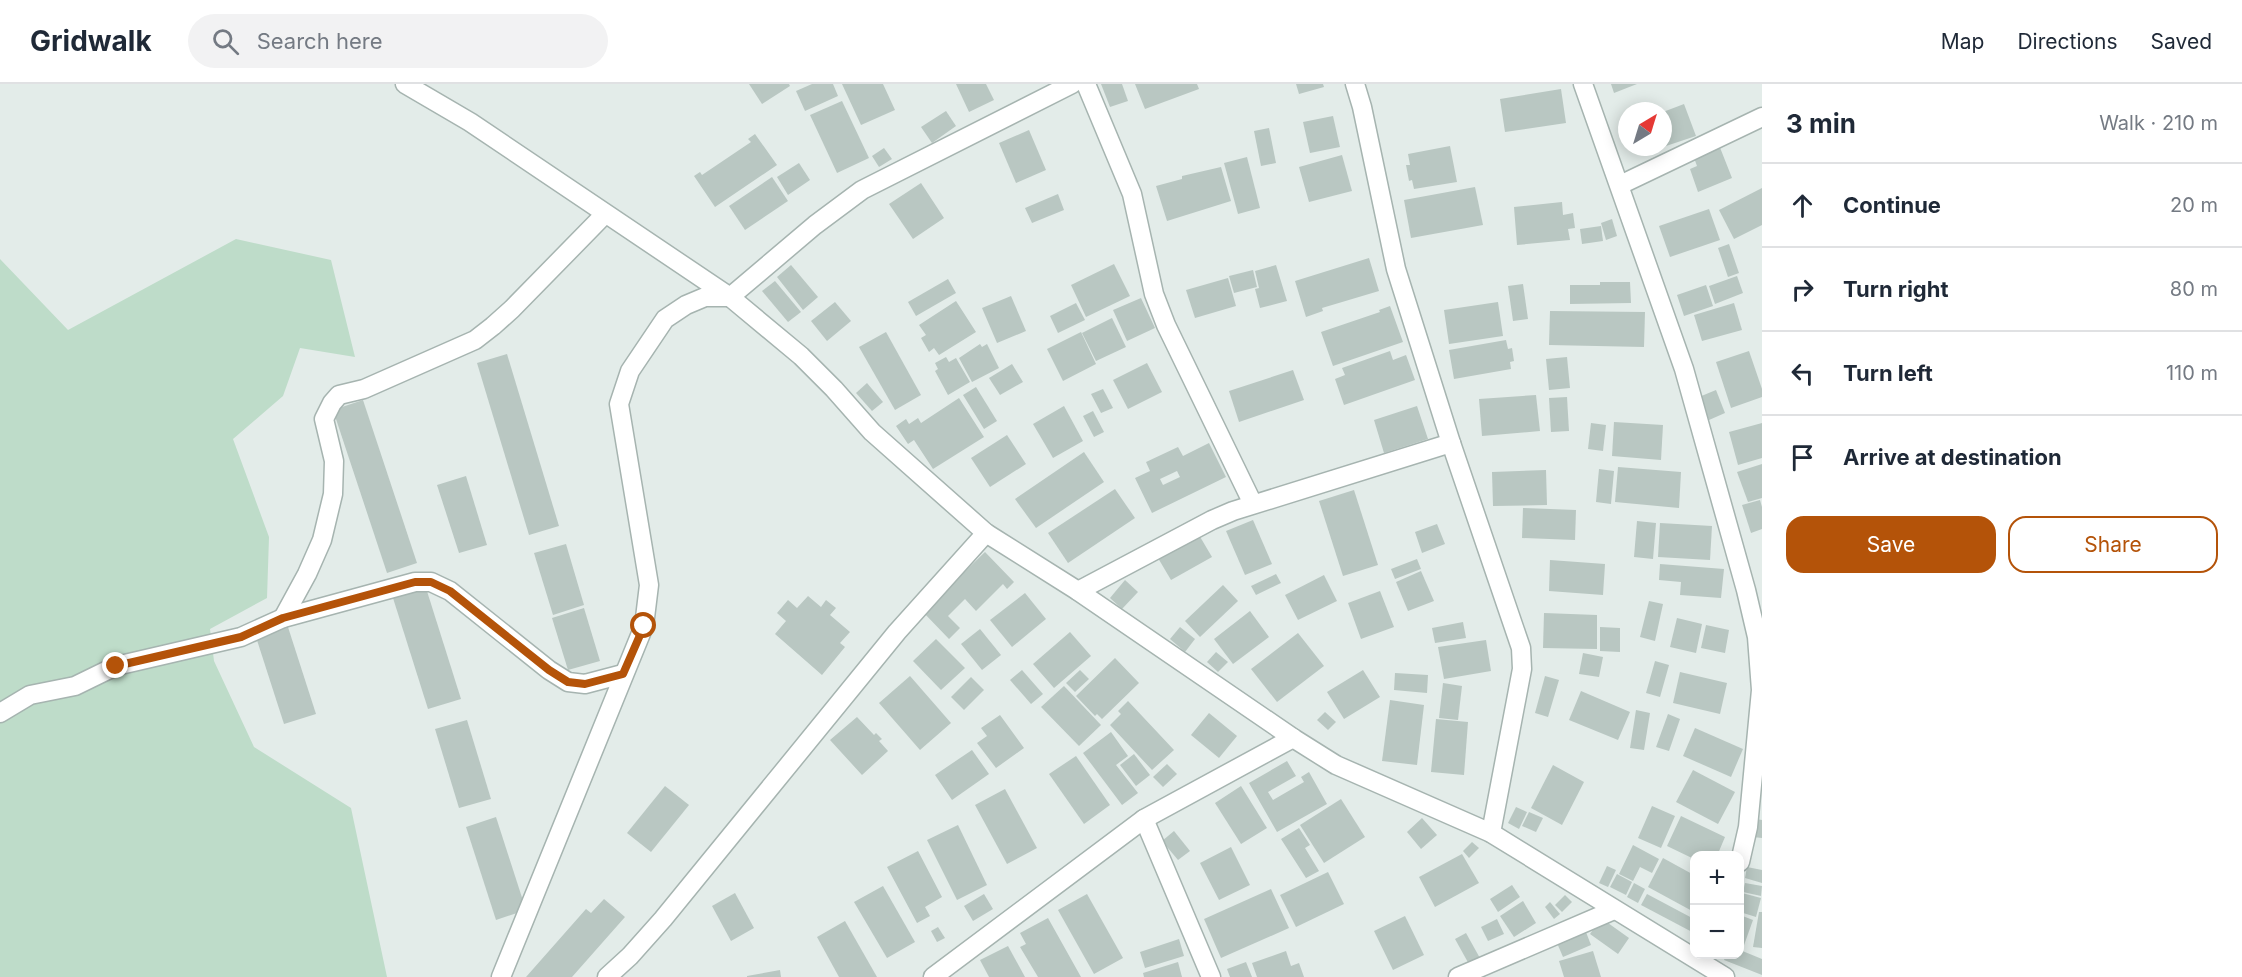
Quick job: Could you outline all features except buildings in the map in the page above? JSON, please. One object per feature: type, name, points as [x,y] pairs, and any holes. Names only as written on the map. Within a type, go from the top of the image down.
[{"type":"street","points":[[405,84],[470,122],[730,297],[801,356],[872,432],[986,533],[1077,591],[1336,765],[1491,833],[1714,969]]},
{"type":"street","points":[[501,977],[644,626],[649,585],[619,404],[630,371],[665,319],[686,305],[705,297],[730,297],[815,225],[862,190],[1072,84]]},
{"type":"street","points":[[1086,84],[1132,194],[1154,294],[1166,325],[1253,504]]},
{"type":"street","points":[[1355,84],[1362,107],[1396,269],[1451,443],[1521,648],[1522,669],[1491,833]]},
{"type":"street","points":[[1583,84],[1684,369],[1757,637],[1761,690],[1748,827],[1743,851]]},
{"type":"street","points":[[1620,185],[1762,117]]},
{"type":"street","points":[[283,618],[322,540],[333,494],[334,461],[324,419],[332,403],[339,395],[364,389],[475,340],[512,309],[605,214]]},
{"type":"street","points":[[1077,591],[1212,520],[1253,504],[1451,443]]},
{"type":"street","points":[[607,977],[630,956],[663,919],[897,632],[986,533]]},
{"type":"street","points":[[0,712],[30,695],[75,686],[116,666],[241,637],[283,618],[415,582],[431,582],[450,591],[549,670],[568,682],[585,684],[623,674]]},
{"type":"street","points":[[933,977],[1143,819],[1293,738]]},
{"type":"street","points":[[1143,819],[1211,977]]},
{"type":"street","points":[[1458,977],[1614,910]]},
{"type":"green space","points":[[236,239],[331,260],[355,357],[300,348],[283,396],[233,439],[269,537],[267,598],[210,629],[214,661],[254,747],[351,808],[387,977],[0,977],[0,259],[68,330]]},
{"type":"route","points":[[116,666],[241,637],[283,618],[415,582],[431,582],[450,591],[549,670],[568,682],[585,684],[623,674],[644,626]]}]
